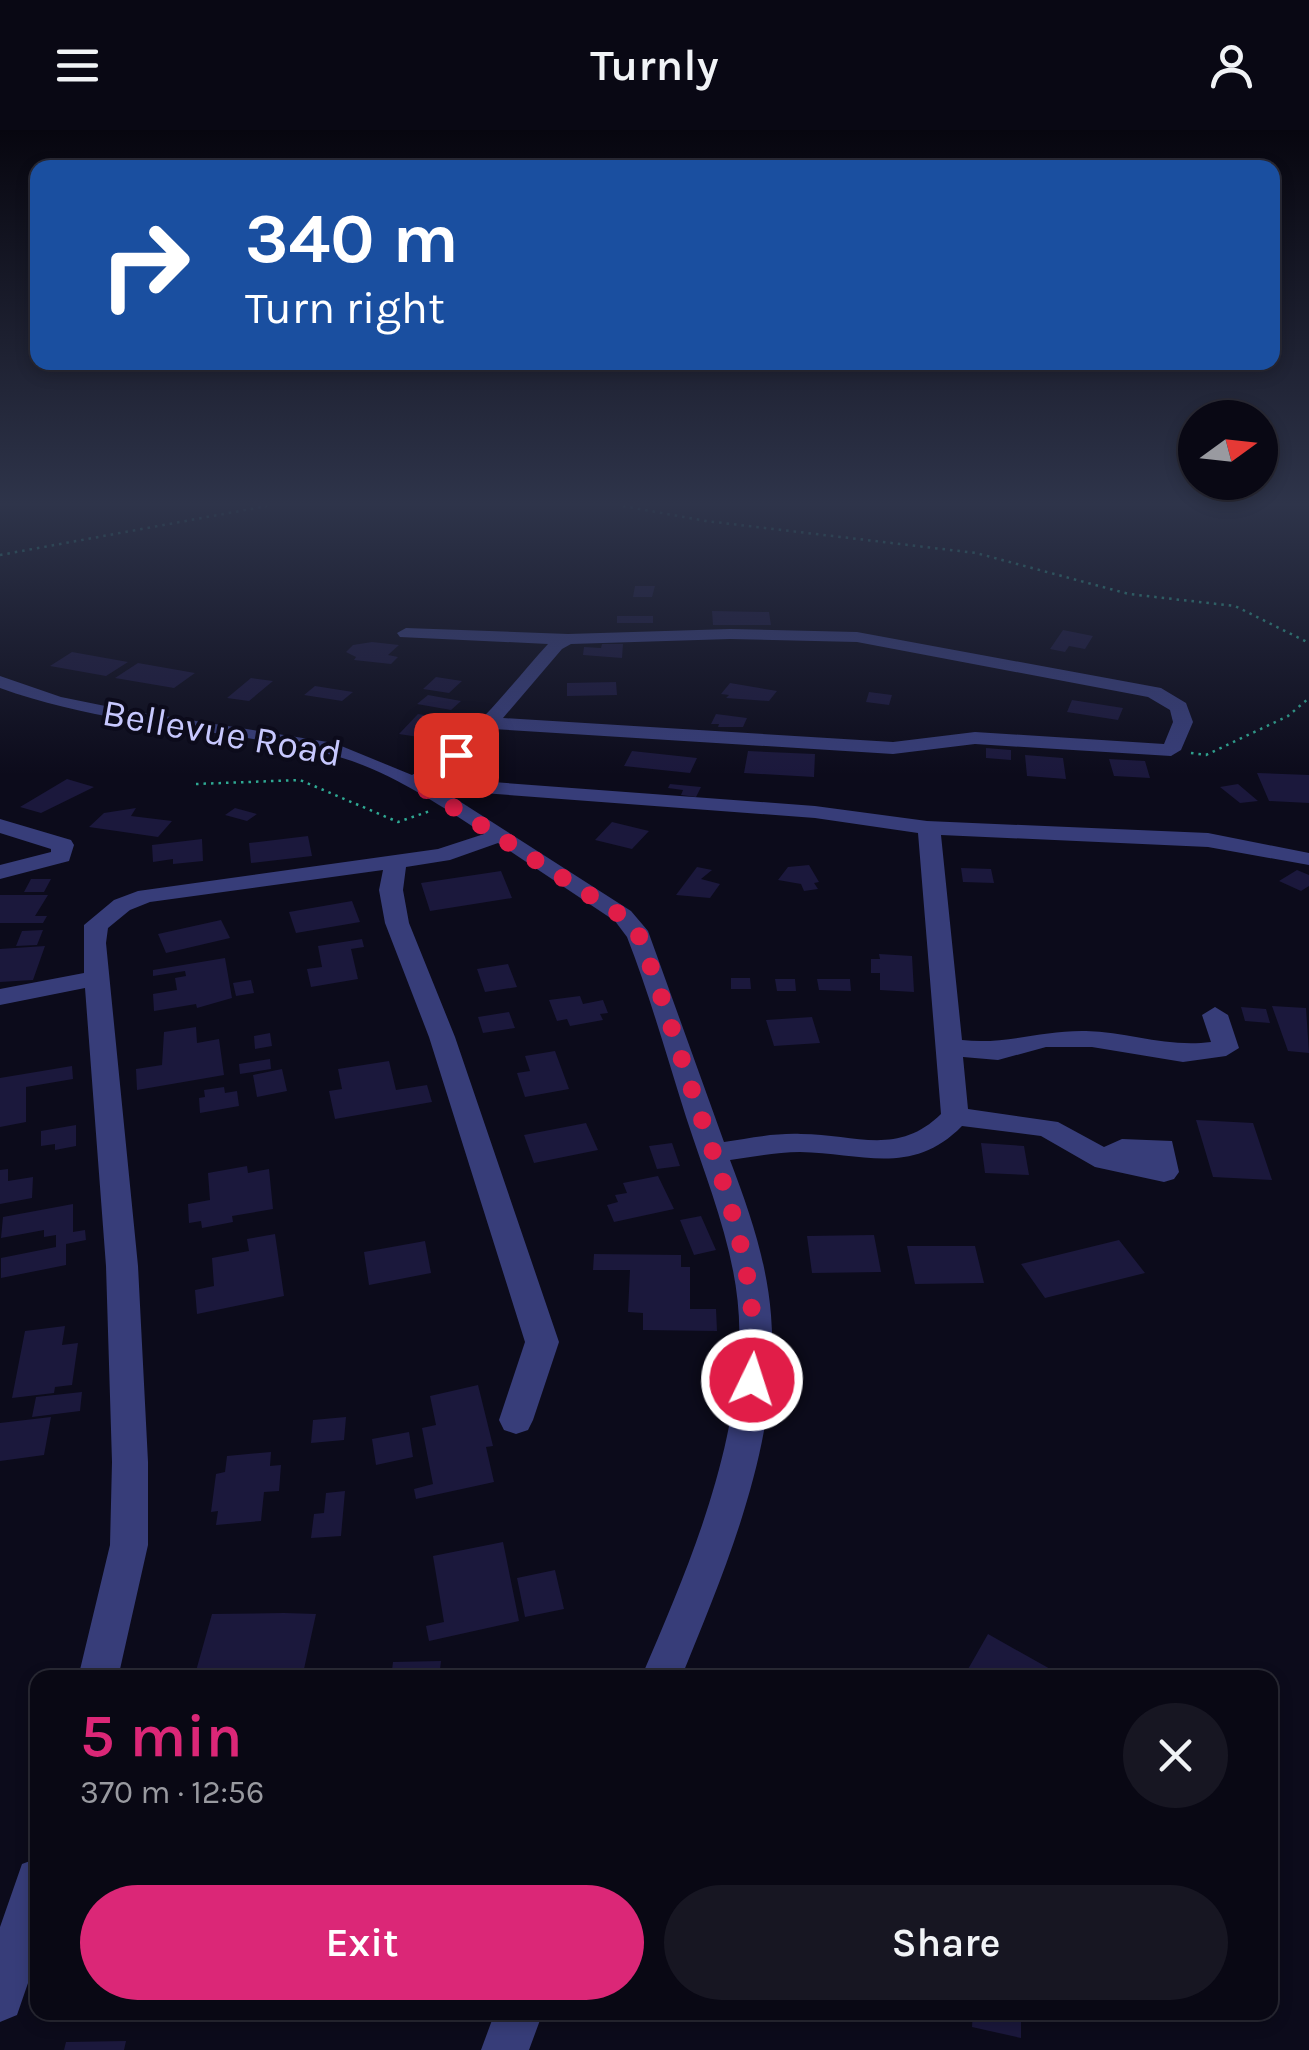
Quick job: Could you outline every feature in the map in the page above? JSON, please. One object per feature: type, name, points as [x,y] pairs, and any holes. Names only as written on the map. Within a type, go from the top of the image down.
[{"type":"street","points":[[406,633],[568,639],[830,635],[945,650],[1110,682],[1168,698],[1179,707],[1183,722],[1172,750],[975,738],[893,748],[488,723]]},
{"type":"street","points":[[414,782],[440,768],[488,723],[556,645],[568,639]]},
{"type":"street","name":"Bellevue Road","points":[[0,682],[56,702],[104,712],[334,749],[414,782],[622,916],[639,936],[713,1153],[748,1272],[756,1342],[738,1472],[664,1670]]},
{"type":"street","points":[[414,782],[815,812],[927,828],[1208,840],[1308,859]]},
{"type":"street","points":[[0,826],[64,845],[61,856],[0,872]]},
{"type":"street","points":[[713,1153],[801,1143],[846,1150],[896,1150],[937,1138],[955,1116],[932,840],[927,828]]},
{"type":"street","points":[[100,1670],[129,1545],[130,1462],[122,1266],[96,978],[96,925],[122,905],[170,892],[442,855],[498,836]]},
{"type":"street","points":[[396,862],[392,890],[397,923],[442,1037],[542,1342],[516,1420]]},
{"type":"street","points":[[0,998],[96,978]]},
{"type":"street","points":[[949,1047],[998,1052],[1045,1039],[1092,1039],[1183,1054],[1226,1048],[1214,1014]]},
{"type":"street","points":[[955,1116],[1048,1128],[1105,1160]]},
{"type":"street","points":[[0,1998],[30,1905]]},
{"type":"street","points":[[505,2050],[516,2020]]},
{"type":"path","points":[[1143,596],[1236,606],[1309,643]]},
{"type":"path","points":[[1172,750],[1206,755],[1288,716],[1309,698]]},
{"type":"path","points":[[196,784],[300,780],[398,822],[448,804]]},
{"type":"building","points":[[712,611],[769,612],[771,625],[713,625]]},
{"type":"building","points":[[617,616],[653,616],[653,623],[617,623]]},
{"type":"building","points":[[1063,630],[1093,636],[1085,649],[1050,649]]},
{"type":"building","points":[[602,644],[623,644],[622,658],[583,655],[584,647],[601,648]]},
{"type":"building","points":[[353,645],[399,645],[388,655],[398,657],[391,664],[354,660],[356,657],[346,652]]},
{"type":"building","points":[[72,652],[128,662],[106,676],[50,666]]},
{"type":"building","points":[[138,663],[195,673],[174,688],[115,678]]},
{"type":"building","points":[[436,677],[462,681],[449,693],[423,689]]},
{"type":"building","points":[[251,678],[273,681],[249,701],[227,698]]},
{"type":"building","points":[[616,682],[617,695],[567,696],[567,683]]},
{"type":"building","points":[[730,683],[777,691],[769,701],[726,698],[729,695],[721,694]]},
{"type":"building","points":[[315,686],[353,692],[342,701],[304,695]]},
{"type":"building","points":[[869,692],[892,695],[889,705],[866,702]]},
{"type":"building","points":[[428,695],[461,701],[451,710],[417,704]]},
{"type":"building","points":[[1072,700],[1123,708],[1118,720],[1067,712]]},
{"type":"building","points":[[418,714],[456,720],[438,740],[399,734]]},
{"type":"building","points":[[716,714],[747,718],[743,727],[718,727],[719,724],[711,724]]},
{"type":"building","points":[[986,748],[1011,750],[1011,760],[986,758]]},
{"type":"building","points":[[632,751],[697,758],[690,773],[624,766]]},
{"type":"building","points":[[748,751],[815,754],[814,777],[744,773]]},
{"type":"building","points":[[1025,755],[1063,758],[1066,779],[1027,776]]},
{"type":"building","points":[[1109,759],[1145,761],[1150,778],[1114,776]]},
{"type":"building","points":[[1257,773],[1309,775],[1309,803],[1269,801]]},
{"type":"building","points":[[67,779],[94,787],[41,813],[20,807]]},
{"type":"building","points":[[670,784],[701,787],[696,797],[681,795],[683,790],[668,788]]},
{"type":"building","points":[[1238,784],[1258,801],[1240,803],[1220,787]]},
{"type":"building","points":[[136,808],[131,816],[172,821],[158,837],[89,827],[104,813]]},
{"type":"building","points":[[235,808],[257,814],[247,821],[225,815]]},
{"type":"building","points":[[612,822],[649,831],[632,849],[595,840]]},
{"type":"building","points":[[308,836],[312,856],[251,863],[249,843]]},
{"type":"building","points":[[202,839],[203,861],[153,862],[152,845]]},
{"type":"building","points":[[809,865],[819,882],[814,883],[818,889],[804,891],[801,884],[778,880],[788,867]]},
{"type":"building","points":[[697,867],[712,870],[701,879],[720,884],[710,898],[676,895]]},
{"type":"building","points":[[961,868],[991,869],[994,883],[963,882]]},
{"type":"building","points":[[1297,870],[1309,875],[1309,886],[1301,891],[1279,881]]},
{"type":"building","points":[[501,871],[512,898],[430,911],[421,883]]},
{"type":"building","points":[[31,879],[51,879],[44,892],[24,892]]},
{"type":"building","points":[[0,895],[48,895],[35,916],[47,916],[43,923],[0,923]]},
{"type":"building","points":[[352,901],[360,922],[296,933],[289,912]]},
{"type":"building","points":[[221,920],[230,938],[166,953],[158,934]]},
{"type":"building","points":[[43,930],[37,945],[16,946],[22,931]]},
{"type":"building","points":[[362,939],[364,947],[351,949],[358,979],[311,987],[307,969],[322,967],[318,946]]},
{"type":"building","points":[[45,946],[33,980],[0,982],[0,949]]},
{"type":"building","points":[[879,954],[912,956],[914,992],[880,990],[880,973],[871,973],[871,959],[880,959]]},
{"type":"building","points":[[225,958],[232,998],[197,1008],[196,1004],[154,1011],[153,994],[177,990],[175,978],[186,976],[185,971],[153,976],[153,970]]},
{"type":"building","points":[[508,964],[517,987],[485,992],[477,969]]},
{"type":"building","points":[[731,978],[750,978],[751,989],[731,989]]},
{"type":"building","points":[[775,979],[795,979],[796,991],[777,991]]},
{"type":"building","points":[[817,979],[850,979],[851,991],[819,990]]},
{"type":"building","points":[[251,980],[254,993],[236,996],[233,983]]},
{"type":"building","points":[[580,996],[583,1004],[603,1000],[608,1013],[600,1014],[603,1020],[570,1026],[567,1019],[557,1021],[549,1000]]},
{"type":"building","points":[[1272,1006],[1306,1008],[1309,1053],[1288,1051]]},
{"type":"building","points":[[1241,1007],[1266,1009],[1270,1023],[1245,1021]]},
{"type":"building","points":[[509,1012],[515,1028],[483,1033],[478,1017]]},
{"type":"building","points":[[812,1017],[820,1043],[774,1046],[766,1020]]},
{"type":"building","points":[[196,1027],[197,1043],[219,1039],[224,1075],[137,1090],[136,1069],[162,1065],[164,1032]]},
{"type":"building","points":[[270,1033],[272,1046],[255,1049],[254,1036]]},
{"type":"building","points":[[555,1051],[569,1089],[525,1097],[517,1073],[530,1071],[525,1056]]},
{"type":"building","points":[[270,1059],[271,1069],[240,1074],[239,1064]]},
{"type":"building","points":[[389,1061],[396,1090],[427,1085],[432,1102],[335,1119],[329,1091],[342,1089],[338,1069]]},
{"type":"building","points":[[72,1066],[73,1079],[26,1087],[26,1122],[0,1127],[0,1078]]},
{"type":"building","points":[[282,1069],[287,1091],[257,1097],[253,1075]]},
{"type":"building","points":[[224,1087],[225,1093],[237,1091],[239,1106],[200,1113],[199,1098],[205,1097],[204,1090]]},
{"type":"building","points":[[1196,1120],[1253,1123],[1272,1180],[1213,1177]]},
{"type":"building","points":[[586,1123],[598,1150],[534,1163],[524,1135]]},
{"type":"building","points":[[76,1125],[76,1146],[55,1150],[55,1144],[41,1146],[41,1131]]},
{"type":"building","points":[[672,1143],[680,1166],[657,1169],[649,1146]]},
{"type":"building","points":[[981,1143],[1024,1146],[1029,1175],[985,1173]]},
{"type":"building","points":[[247,1166],[248,1173],[269,1169],[273,1209],[232,1216],[233,1222],[202,1228],[201,1221],[189,1223],[188,1204],[210,1200],[208,1173]]},
{"type":"building","points":[[8,1169],[8,1181],[33,1177],[32,1198],[0,1204],[0,1170]]},
{"type":"building","points":[[658,1176],[674,1209],[614,1222],[607,1205],[618,1202],[615,1195],[627,1193],[623,1183]]},
{"type":"building","points":[[73,1204],[73,1232],[85,1230],[86,1240],[66,1244],[66,1265],[1,1278],[1,1258],[56,1247],[56,1235],[44,1237],[44,1230],[1,1238],[3,1217]]},
{"type":"building","points":[[701,1216],[716,1250],[694,1255],[680,1220]]},
{"type":"building","points":[[275,1234],[284,1296],[197,1314],[195,1290],[214,1286],[212,1258],[249,1251],[247,1239]]},
{"type":"building","points":[[874,1235],[881,1272],[812,1273],[807,1236]]},
{"type":"building","points":[[1119,1240],[1145,1273],[1045,1298],[1021,1264]]},
{"type":"building","points":[[425,1241],[431,1273],[369,1285],[364,1252]]},
{"type":"building","points":[[907,1246],[975,1246],[984,1283],[915,1284]]},
{"type":"building","points":[[594,1254],[681,1255],[681,1267],[690,1267],[690,1309],[716,1309],[717,1331],[643,1330],[643,1313],[628,1312],[630,1270],[593,1270]]},
{"type":"building","points":[[65,1326],[62,1345],[78,1343],[72,1385],[55,1387],[54,1393],[12,1398],[25,1331]]},
{"type":"building","points":[[478,1385],[493,1446],[486,1447],[494,1482],[416,1499],[414,1489],[433,1484],[422,1428],[436,1425],[430,1396]]},
{"type":"building","points":[[82,1392],[80,1411],[32,1417],[36,1397]]},
{"type":"building","points":[[51,1417],[44,1455],[0,1461],[0,1423]]},
{"type":"building","points":[[346,1417],[344,1440],[311,1443],[313,1420]]},
{"type":"building","points":[[409,1432],[413,1457],[376,1465],[372,1439]]},
{"type":"building","points":[[271,1452],[270,1466],[281,1465],[279,1491],[264,1492],[261,1521],[216,1525],[218,1511],[211,1512],[216,1474],[225,1472],[227,1456]]},
{"type":"building","points":[[345,1491],[341,1536],[311,1538],[314,1514],[324,1513],[326,1493]]},
{"type":"building","points":[[503,1542],[519,1621],[429,1641],[426,1626],[444,1622],[433,1556]]},
{"type":"building","points":[[555,1570],[564,1609],[525,1617],[517,1578]]},
{"type":"building","points":[[212,1614],[316,1614],[304,1669],[196,1670]]},
{"type":"building","points":[[988,1634],[1052,1670],[968,1670]]},
{"type":"building","points":[[441,1661],[440,1670],[392,1670],[393,1662]]},
{"type":"building","points":[[972,2020],[1021,2020],[1021,2038],[972,2027]]},
{"type":"building","points":[[126,2041],[124,2050],[64,2050],[66,2042]]},
{"type":"route","points":[[456,755],[414,782],[622,916],[639,936],[732,1211],[748,1272],[756,1342],[752,1380]]}]
